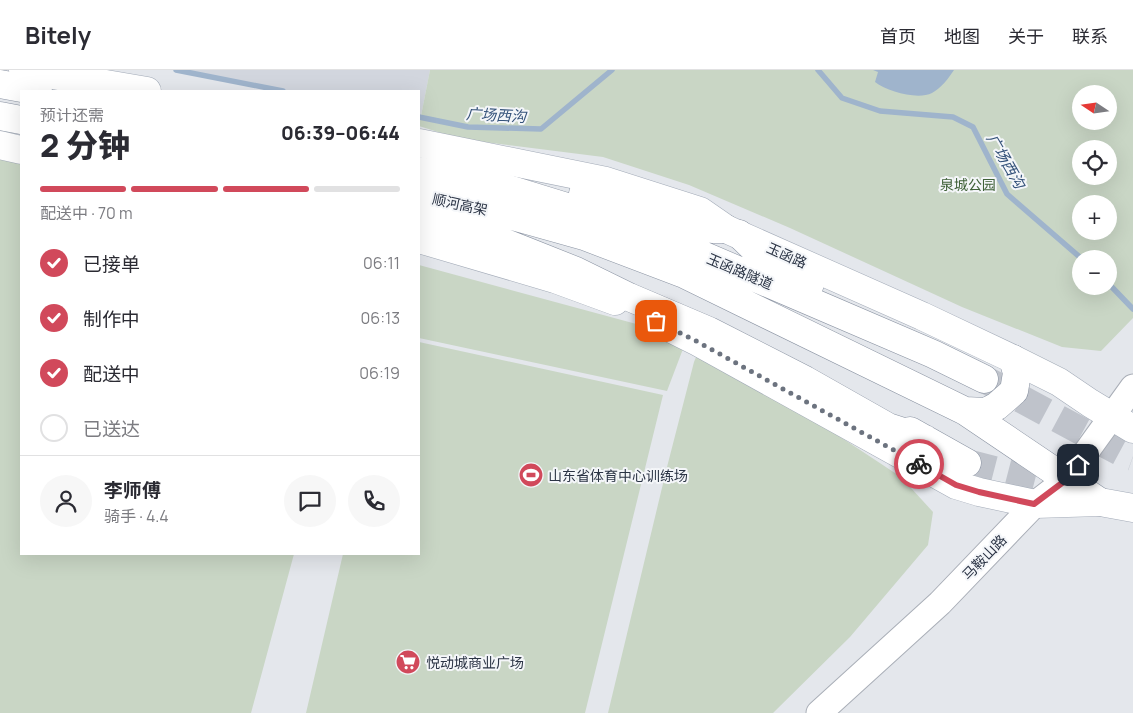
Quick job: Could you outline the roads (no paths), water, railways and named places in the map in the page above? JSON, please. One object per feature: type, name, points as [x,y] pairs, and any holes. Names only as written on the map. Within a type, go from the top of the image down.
[{"type":"main road","points":[[23,70],[141,90]]},
{"type":"main road","points":[[0,84],[33,90]]},
{"type":"main road","points":[[0,116],[20,120]]},
{"type":"main road","name":"玉函路","points":[[420,143],[606,181],[700,211],[733,231],[922,316],[1059,382],[1122,423]]},
{"type":"main road","points":[[0,145],[20,150]]},
{"type":"main road","name":"顺河高架","points":[[420,170],[489,183]]},
{"type":"main road","points":[[489,183],[520,178],[712,229],[733,231],[766,260],[854,307],[933,354]]},
{"type":"main road","name":"玉函路隧道","points":[[489,183],[651,233],[933,354],[984,379]]},
{"type":"main road","name":"顺河高架","points":[[420,195],[500,213]]},
{"type":"main road","points":[[500,213],[584,236],[684,274],[965,411],[1100,502]]},
{"type":"main road","points":[[500,213],[704,314],[967,463]]},
{"type":"main road","points":[[420,220],[434,221],[483,234],[576,271],[709,331],[805,380],[888,427],[925,440]]},
{"type":"main road","points":[[420,239],[555,279],[630,306],[956,485],[1034,504],[1100,502],[1133,508]]},
{"type":"main road","points":[[965,411],[986,412],[997,406],[1014,391],[1017,373],[1013,359]]},
{"type":"main road","name":"马鞍山路","points":[[819,713],[940,603],[1034,504],[1066,480],[1122,423],[1133,387]]},
{"type":"water","points":[[873,70],[954,70],[936,91],[919,96],[895,92],[881,86],[875,82],[878,72]]},
{"type":"waterway","name":"广场西沟","points":[[176,70],[278,90]]},
{"type":"waterway","name":"广场西沟","points":[[420,117],[468,127],[541,129],[612,70]]},
{"type":"waterway","name":"广场西沟","points":[[818,70],[842,98],[880,111],[953,117],[973,127],[1007,194],[1072,250]]},
{"type":"waterway","name":"广场西沟","points":[[1117,292],[1133,309]]},
{"type":"tunnel","points":[[984,379],[1122,453],[1133,457]]},
{"type":"tunnel","points":[[967,463],[1080,492]]},
{"type":"place","name":"山东省体育中心训练场","points":[[531,475]]},
{"type":"place","name":"悦动城商业广场","points":[[408,662]]},
{"type":"park label","name":"泉城公园","points":[[968,184]]}]
